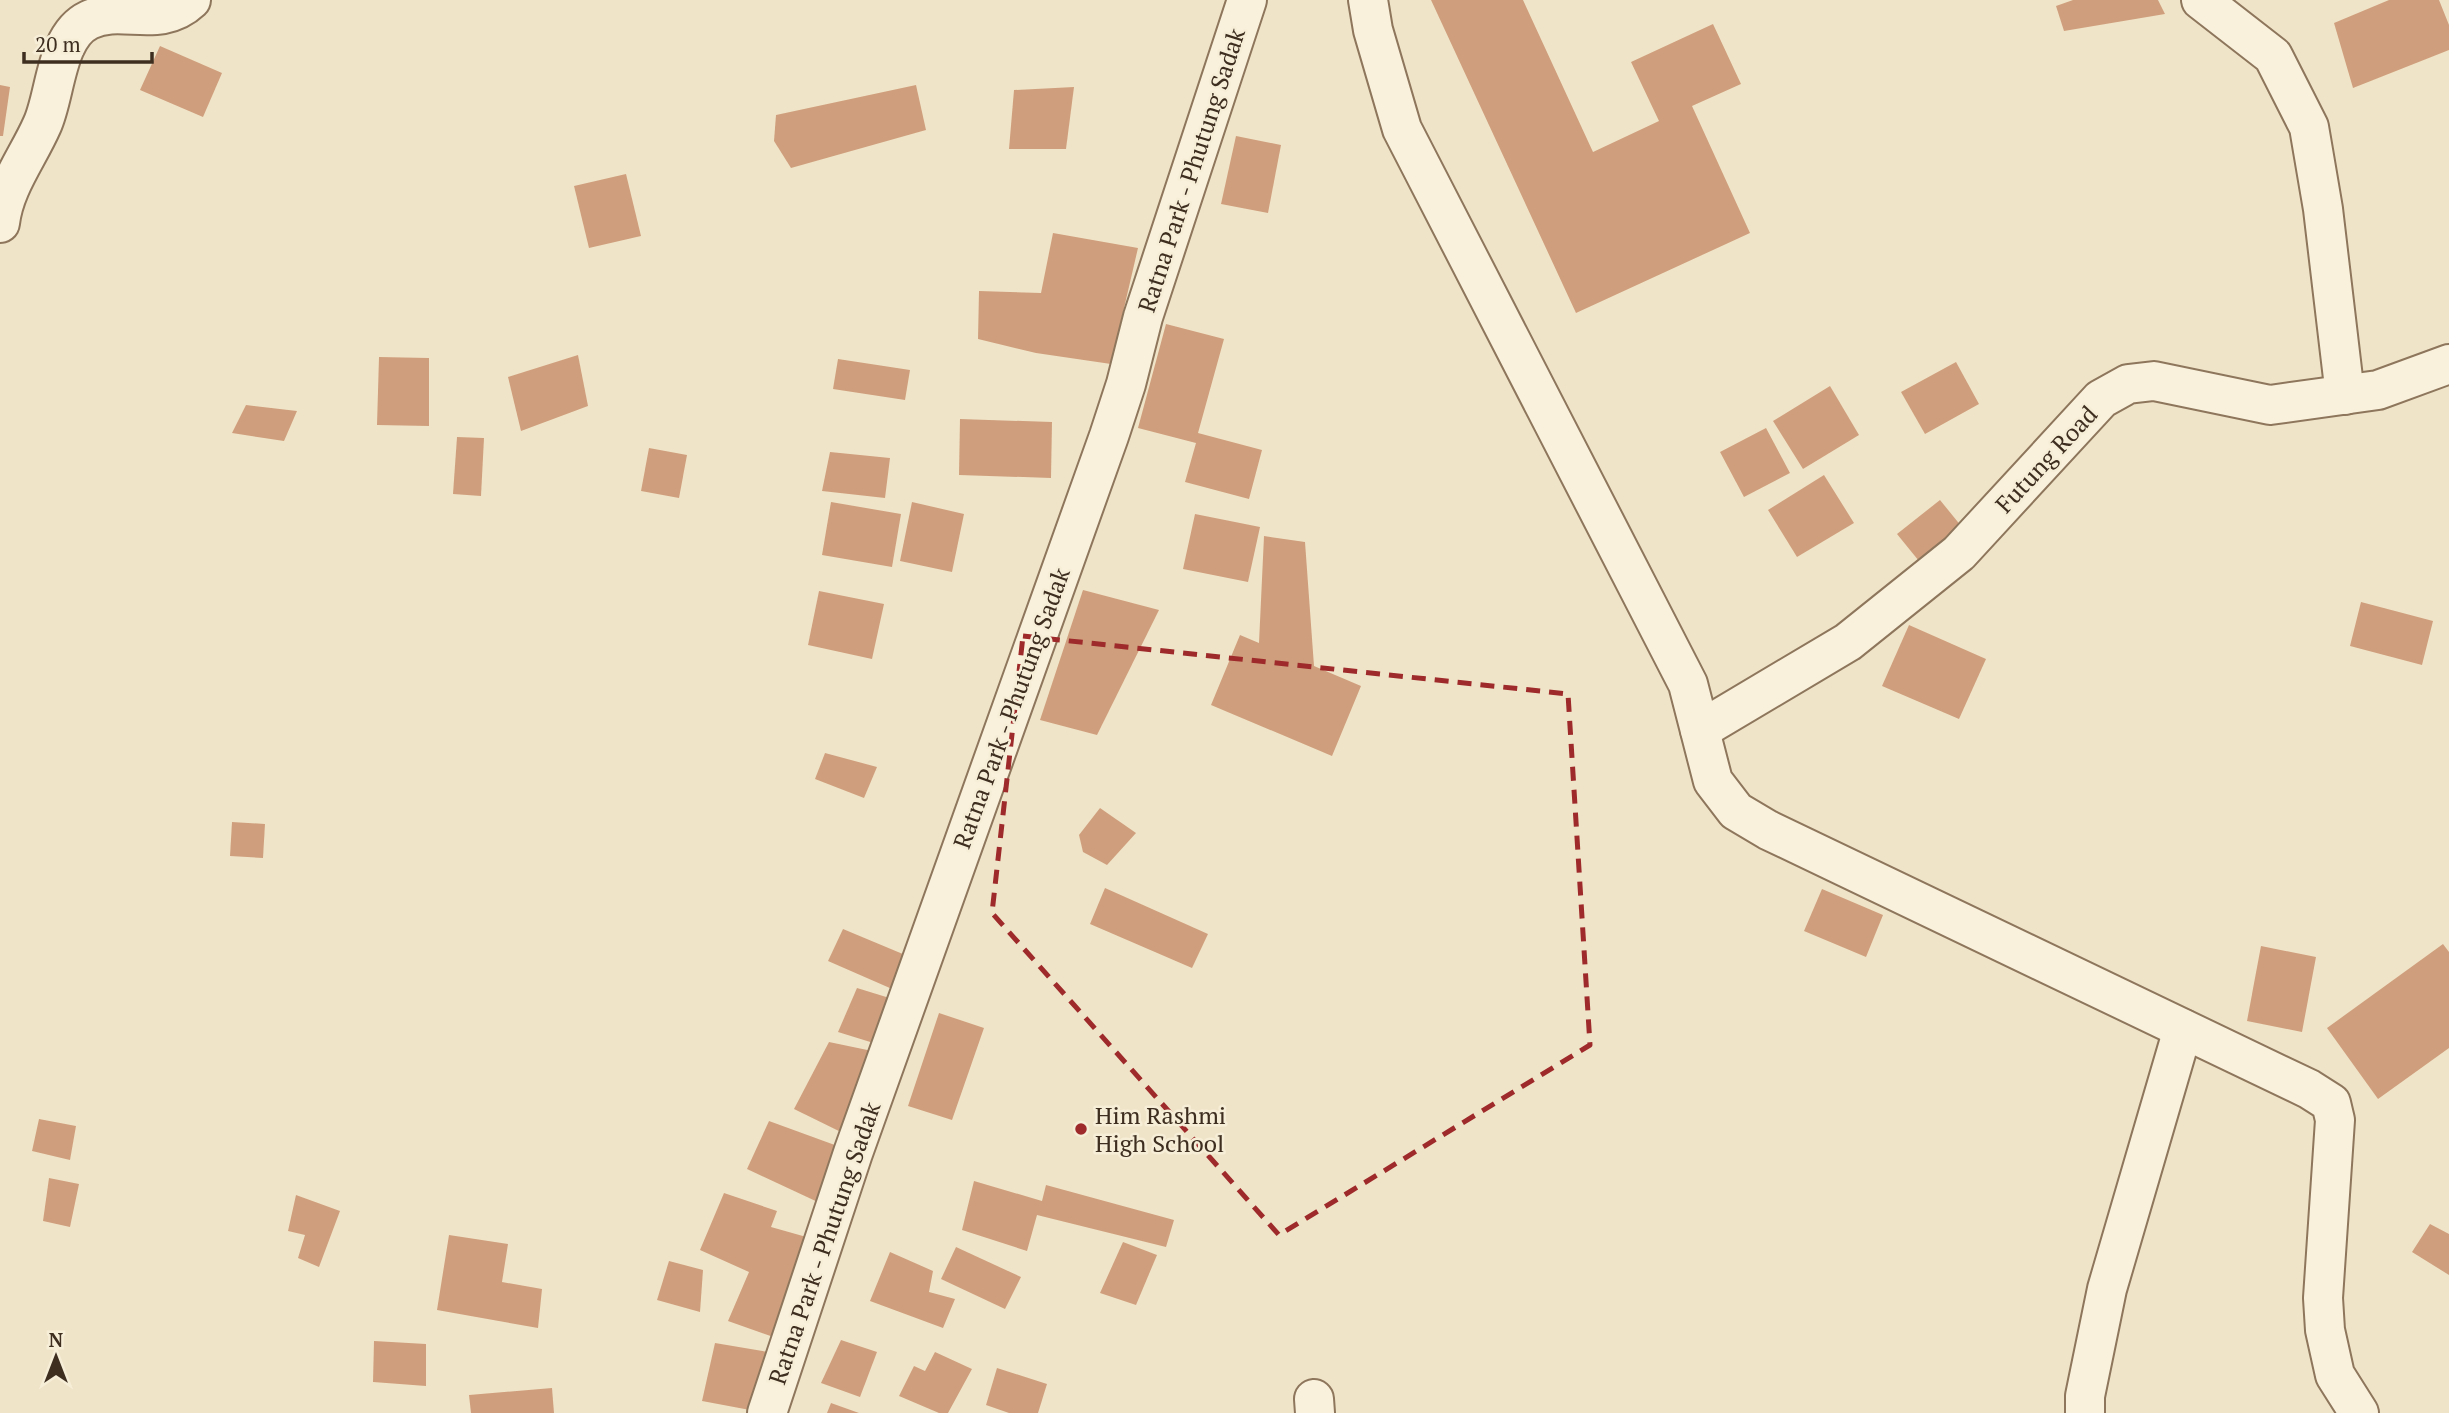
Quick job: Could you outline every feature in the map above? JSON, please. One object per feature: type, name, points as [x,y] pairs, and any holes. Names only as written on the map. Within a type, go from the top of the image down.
[{"type":"street","points":[[0,223],[1,210],[20,165],[43,123],[58,66],[74,32],[87,21],[102,16],[161,16],[182,9],[191,0]]},
{"type":"street","name":"Ratna Park - Phutung Sadak","points":[[767,1413],[853,1153],[1109,436],[1143,317],[1247,0]]},
{"type":"street","points":[[1368,0],[1373,30],[1402,129],[1688,684],[1713,781],[1736,811],[1768,830],[2309,1089],[2331,1103],[2335,1120],[2323,1298],[2325,1330],[2335,1376],[2359,1413]]},
{"type":"street","points":[[2201,0],[2273,56],[2309,127],[2323,209],[2345,395]]},
{"type":"street","name":"Futung Road","points":[[1700,730],[1848,642],[1959,553],[2101,399],[2128,384],[2154,382],[2270,405],[2378,390],[2449,364]]},
{"type":"street","points":[[2085,1413],[2085,1396],[2107,1289],[2183,1029]]},
{"type":"highlighted area","points":[[1023,636],[1568,694],[1590,1045],[1279,1235],[992,913]]},
{"type":"building","points":[[1431,0],[1523,0],[1593,152],[1659,121],[1631,62],[1713,24],[1741,84],[1692,106],[1750,233],[1576,313]]},
{"type":"building","points":[[2073,0],[2158,0],[2165,14],[2064,31],[2056,6]]},
{"type":"building","points":[[2389,0],[2439,0],[2449,25],[2449,50],[2353,88],[2334,23]]},
{"type":"building","points":[[160,46],[222,73],[203,117],[140,90]]},
{"type":"building","points":[[0,85],[10,87],[3,136],[0,136]]},
{"type":"building","points":[[916,85],[926,130],[791,168],[774,141],[776,115]]},
{"type":"building","points":[[1074,87],[1066,149],[1009,149],[1014,90]]},
{"type":"building","points":[[1236,136],[1281,145],[1268,213],[1221,204]]},
{"type":"building","points":[[626,174],[641,236],[589,248],[574,186]]},
{"type":"building","points":[[1053,233],[1138,248],[1111,364],[1036,353],[978,339],[979,291],[1041,293]]},
{"type":"building","points":[[1166,324],[1224,339],[1198,433],[1262,450],[1249,499],[1185,482],[1196,443],[1138,428]]},
{"type":"building","points":[[578,355],[588,406],[521,431],[508,377]]},
{"type":"building","points":[[379,357],[429,358],[429,426],[377,425]]},
{"type":"building","points":[[838,359],[910,370],[905,400],[833,389]]},
{"type":"building","points":[[1956,362],[1979,404],[1925,434],[1901,392]]},
{"type":"building","points":[[1830,386],[1859,435],[1803,469],[1773,421]]},
{"type":"building","points":[[246,405],[297,411],[284,441],[232,433]]},
{"type":"building","points":[[960,419],[1052,422],[1051,478],[959,475]]},
{"type":"building","points":[[1766,428],[1790,473],[1744,497],[1720,452]]},
{"type":"building","points":[[457,437],[484,438],[481,496],[453,494]]},
{"type":"building","points":[[649,448],[687,455],[679,498],[641,491]]},
{"type":"building","points":[[830,452],[890,458],[885,498],[822,491]]},
{"type":"building","points":[[1824,475],[1854,523],[1797,557],[1768,510]]},
{"type":"building","points":[[1940,500],[1966,532],[1923,566],[1897,534]]},
{"type":"building","points":[[831,502],[901,514],[892,567],[822,555]]},
{"type":"building","points":[[912,502],[964,514],[952,572],[900,561]]},
{"type":"building","points":[[1195,514],[1260,527],[1248,582],[1183,569]]},
{"type":"building","points":[[1264,536],[1305,542],[1314,666],[1361,686],[1332,756],[1211,705],[1240,635],[1259,643]]},
{"type":"building","points":[[1083,590],[1159,610],[1097,735],[1040,720]]},
{"type":"building","points":[[819,591],[884,604],[872,659],[808,645]]},
{"type":"building","points":[[2361,602],[2433,621],[2422,665],[2350,646]]},
{"type":"building","points":[[1909,625],[1986,659],[1959,719],[1882,686]]},
{"type":"building","points":[[825,753],[877,767],[864,798],[815,779]]},
{"type":"building","points":[[1100,808],[1136,833],[1107,865],[1083,852],[1079,835]]},
{"type":"building","points":[[232,822],[265,824],[263,858],[230,856]]},
{"type":"building","points":[[1105,888],[1208,934],[1192,968],[1090,924]]},
{"type":"building","points":[[1822,889],[1883,915],[1866,957],[1804,931]]},
{"type":"building","points":[[843,929],[910,957],[899,992],[828,961]]},
{"type":"building","points":[[2443,944],[2449,952],[2449,1048],[2378,1099],[2327,1028]]},
{"type":"building","points":[[2261,946],[2316,957],[2302,1032],[2247,1021]]},
{"type":"building","points":[[857,988],[896,1000],[880,1045],[838,1032]]},
{"type":"building","points":[[939,1013],[984,1028],[952,1120],[908,1106]]},
{"type":"building","points":[[829,1042],[877,1052],[847,1135],[794,1109]]},
{"type":"building","points":[[39,1119],[76,1126],[70,1160],[32,1151]]},
{"type":"building","points":[[769,1121],[843,1148],[822,1204],[747,1169]]},
{"type":"building","points":[[49,1178],[79,1184],[70,1227],[43,1221]]},
{"type":"building","points":[[974,1181],[1042,1201],[1046,1185],[1174,1220],[1166,1247],[1037,1215],[1027,1251],[962,1230]]},
{"type":"building","points":[[724,1193],[777,1211],[771,1227],[817,1240],[779,1339],[728,1321],[749,1272],[700,1250]]},
{"type":"building","points":[[296,1195],[340,1211],[319,1267],[298,1258],[305,1235],[288,1231]]},
{"type":"building","points":[[2430,1224],[2449,1234],[2449,1275],[2412,1252]]},
{"type":"building","points":[[449,1235],[508,1244],[502,1282],[542,1289],[538,1328],[437,1310]]},
{"type":"building","points":[[1123,1242],[1157,1255],[1136,1305],[1100,1293]]},
{"type":"building","points":[[956,1247],[1021,1277],[1005,1309],[941,1279]]},
{"type":"building","points":[[890,1252],[933,1271],[929,1292],[955,1299],[943,1328],[870,1301]]},
{"type":"building","points":[[669,1261],[703,1270],[700,1312],[657,1300]]},
{"type":"building","points":[[841,1340],[877,1352],[860,1397],[821,1383]]},
{"type":"building","points":[[374,1341],[426,1344],[426,1386],[373,1382]]},
{"type":"building","points":[[715,1343],[768,1352],[750,1410],[702,1401]]},
{"type":"building","points":[[935,1352],[972,1369],[948,1413],[939,1413],[899,1396],[914,1366],[925,1371]]},
{"type":"building","points":[[997,1368],[1047,1384],[1038,1413],[1009,1413],[986,1405]]},
{"type":"building","points":[[552,1388],[554,1413],[471,1413],[469,1395]]},
{"type":"building","points":[[831,1403],[859,1413],[827,1413]]},
{"type":"place","name":"Him Rashmi High School","points":[[1081,1129]]}]
